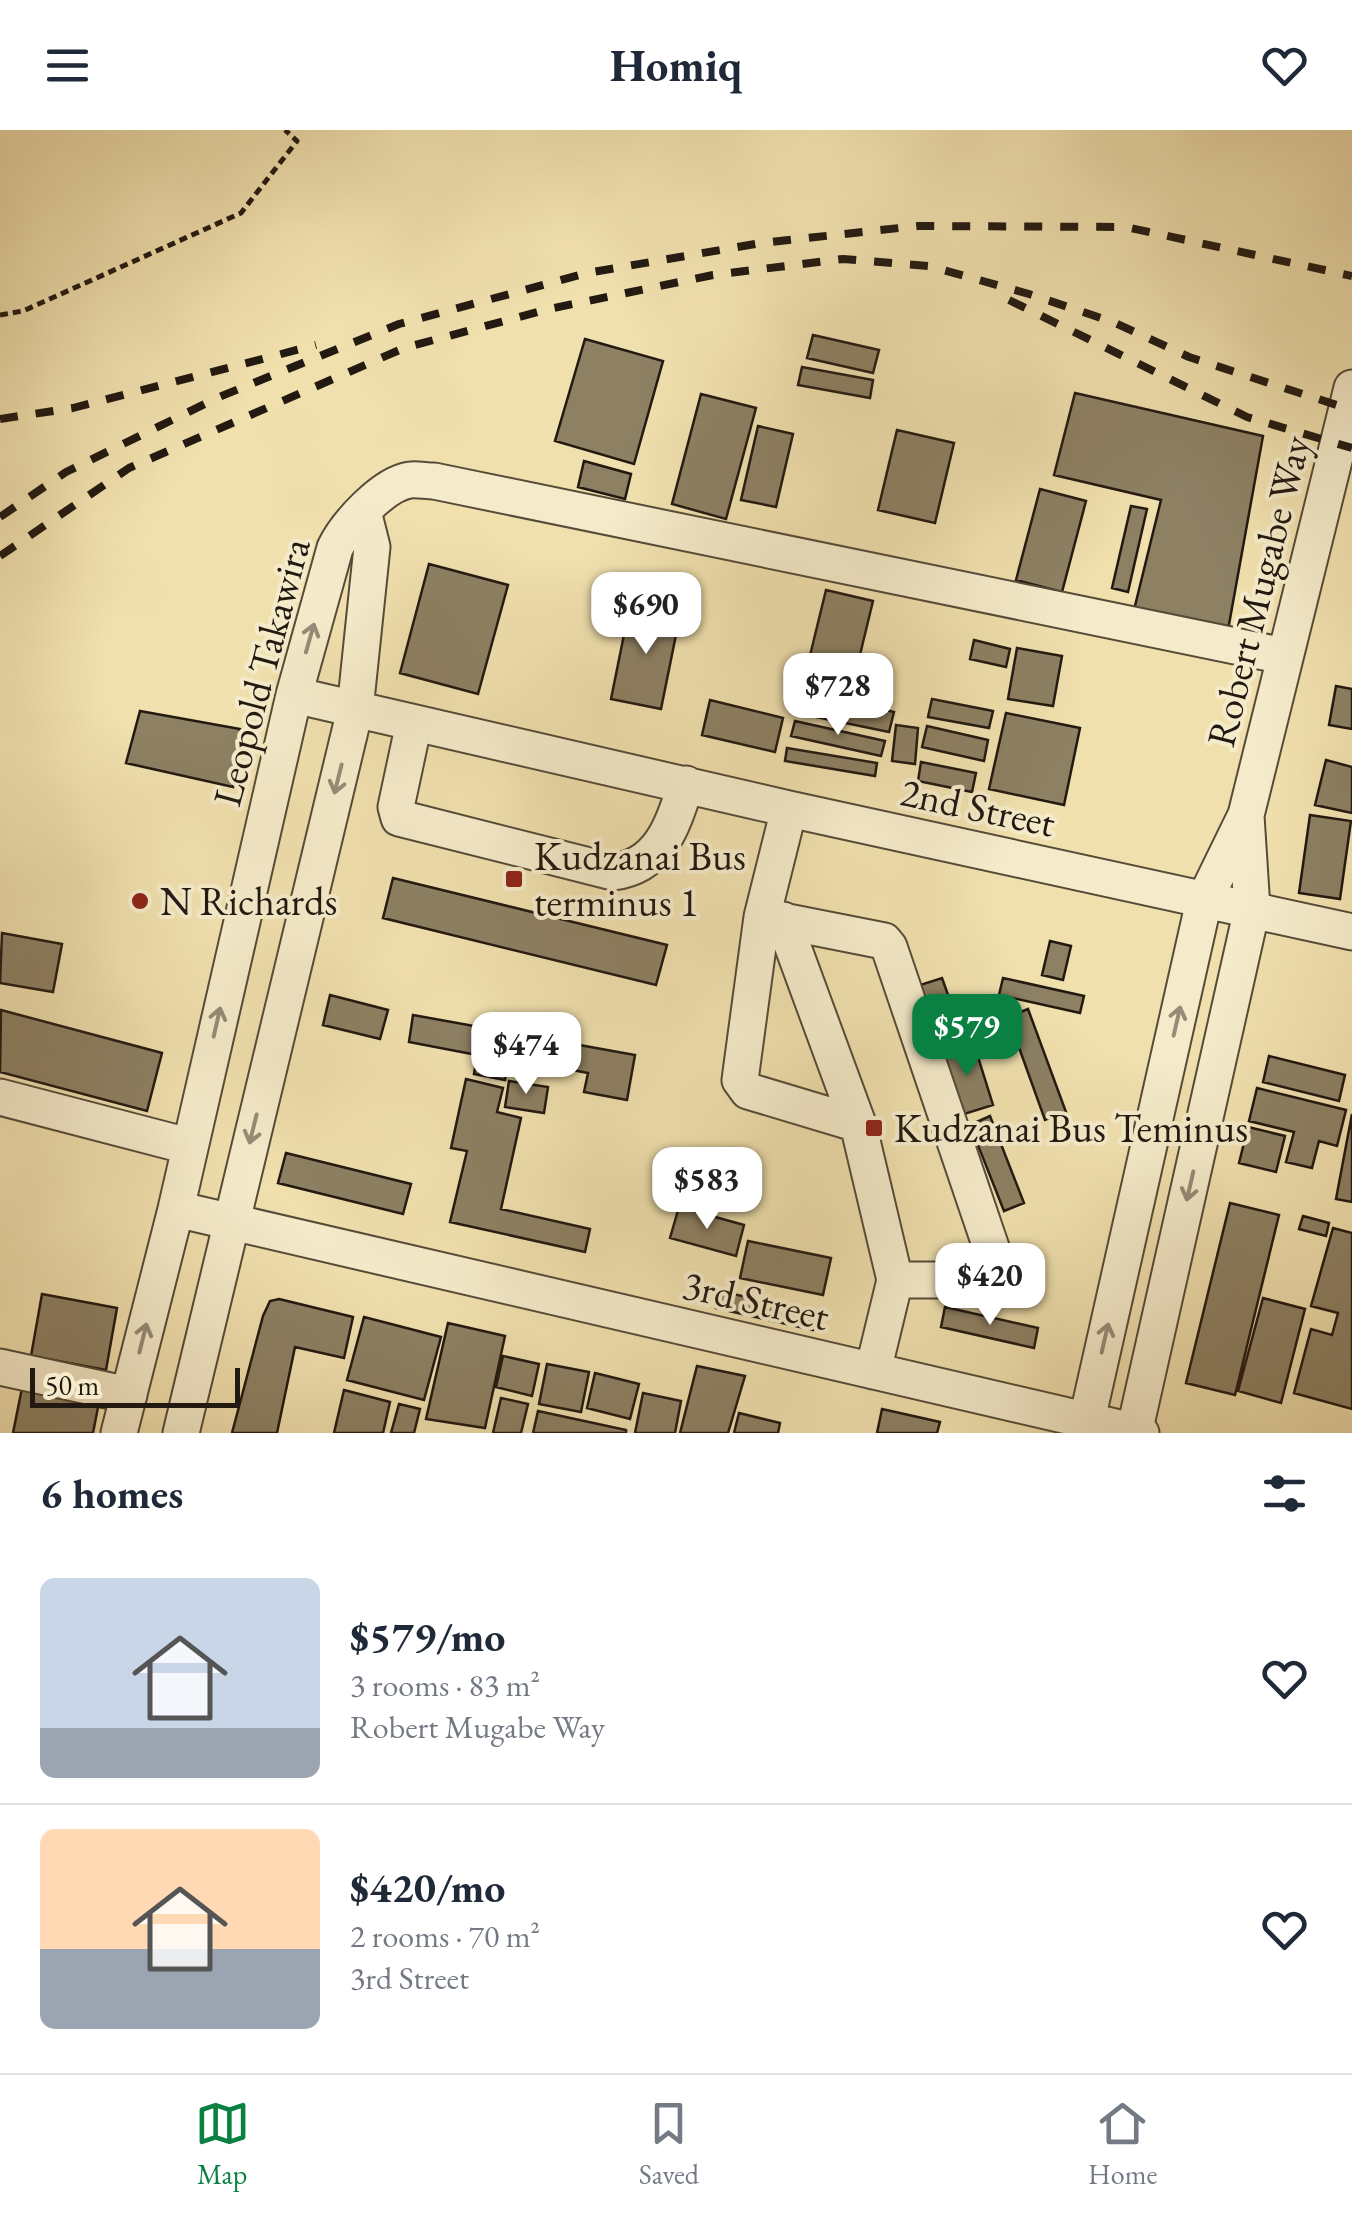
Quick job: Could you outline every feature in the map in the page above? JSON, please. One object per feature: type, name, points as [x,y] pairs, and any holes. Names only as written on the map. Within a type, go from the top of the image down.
[{"type":"street","name":"Robert Mugabe Way","points":[[1085,1426],[1204,901],[1246,815],[1352,388]]},
{"type":"street","points":[[363,511],[398,484],[434,481],[1284,656]]},
{"type":"street","name":"Leopold Takawira","points":[[120,1433],[176,1209],[294,695],[335,548],[344,528],[363,511],[372,548],[355,710],[181,1433]]},
{"type":"street","name":"2nd Street","points":[[294,695],[789,809],[1352,932]]},
{"type":"street","points":[[414,723],[396,808],[399,818],[613,872],[628,870],[645,860],[669,835],[686,784]]},
{"type":"street","points":[[789,809],[773,919],[740,1080],[742,1086],[858,1124]]},
{"type":"street","name":"Robert Mugabe Way","points":[[1136,1433],[1252,909],[1246,815]]},
{"type":"street","points":[[773,919],[858,1124],[895,1280],[872,1370]]},
{"type":"street","points":[[773,919],[884,941],[889,947],[998,1266],[998,1276],[992,1280],[895,1280]]},
{"type":"street","points":[[0,1098],[188,1146]]},
{"type":"street","name":"3rd Street","points":[[176,1209],[872,1370],[1085,1426],[1136,1433]]},
{"type":"street","points":[[0,1367],[129,1395]]},
{"type":"path","points":[[0,315],[22,311],[240,213],[297,140],[286,130]]},
{"type":"building","points":[[813,335],[879,350],[873,373],[807,358]]},
{"type":"building","points":[[585,339],[663,361],[634,464],[555,441]]},
{"type":"building","points":[[802,367],[873,380],[870,398],[798,385]]},
{"type":"building","points":[[1075,393],[1263,436],[1228,630],[1134,610],[1161,500],[1054,475]]},
{"type":"building","points":[[701,394],[756,408],[726,519],[672,504]]},
{"type":"building","points":[[758,426],[793,434],[776,507],[741,500]]},
{"type":"building","points":[[897,430],[954,443],[935,523],[878,510]]},
{"type":"building","points":[[584,461],[631,474],[625,499],[578,487]]},
{"type":"building","points":[[1040,489],[1086,501],[1062,592],[1016,580]]},
{"type":"building","points":[[1131,506],[1147,509],[1128,592],[1112,588]]},
{"type":"building","points":[[429,564],[508,585],[478,694],[400,673]]},
{"type":"building","points":[[826,590],[873,601],[851,692],[804,680]]},
{"type":"building","points":[[630,605],[680,615],[661,709],[611,699]]},
{"type":"building","points":[[974,640],[1010,649],[1006,667],[970,659]]},
{"type":"building","points":[[1017,648],[1062,656],[1053,706],[1008,699]]},
{"type":"building","points":[[1336,686],[1352,689],[1352,729],[1329,725]]},
{"type":"building","points":[[802,692],[894,712],[889,732],[797,713]]},
{"type":"building","points":[[932,699],[993,711],[989,728],[928,717]]},
{"type":"building","points":[[710,700],[783,718],[775,752],[702,735]]},
{"type":"building","points":[[140,711],[240,729],[233,787],[126,763]]},
{"type":"building","points":[[1006,713],[1080,728],[1064,805],[989,789]]},
{"type":"building","points":[[795,721],[885,741],[881,756],[791,736]]},
{"type":"building","points":[[896,725],[918,728],[915,764],[892,761]]},
{"type":"building","points":[[927,726],[988,740],[984,761],[922,747]]},
{"type":"building","points":[[787,748],[877,763],[875,776],[785,761]]},
{"type":"building","points":[[1326,760],[1352,767],[1352,813],[1315,805]]},
{"type":"building","points":[[921,762],[976,773],[972,792],[918,781]]},
{"type":"building","points":[[1310,815],[1351,821],[1340,899],[1299,893]]},
{"type":"building","points":[[393,878],[667,945],[656,985],[383,918]]},
{"type":"building","points":[[2,933],[62,944],[53,992],[0,983]]},
{"type":"building","points":[[1050,941],[1071,946],[1063,980],[1042,975]]},
{"type":"building","points":[[942,978],[953,1009],[927,1018],[917,986]]},
{"type":"building","points":[[1003,978],[1084,996],[1080,1013],[999,995]]},
{"type":"building","points":[[330,995],[388,1010],[380,1039],[323,1025]]},
{"type":"building","points":[[1028,1009],[1066,1112],[1045,1120],[1008,1017]]},
{"type":"building","points":[[1,1010],[162,1053],[147,1111],[0,1072]]},
{"type":"building","points":[[413,1015],[635,1055],[627,1100],[584,1092],[588,1073],[509,1058],[505,1080],[474,1074],[477,1055],[409,1042]]},
{"type":"building","points":[[974,1044],[993,1105],[961,1115],[941,1054]]},
{"type":"building","points":[[1269,1056],[1345,1075],[1339,1101],[1263,1082]]},
{"type":"building","points":[[466,1079],[503,1088],[497,1112],[521,1118],[501,1209],[590,1229],[585,1252],[450,1222],[467,1151],[451,1148]]},
{"type":"building","points":[[509,1081],[548,1087],[544,1113],[505,1107]]},
{"type":"building","points":[[1257,1088],[1346,1110],[1337,1146],[1319,1141],[1312,1168],[1286,1162],[1294,1132],[1249,1121]]},
{"type":"building","points":[[1352,1114],[1352,1202],[1336,1199]]},
{"type":"building","points":[[990,1116],[1024,1203],[1004,1211],[970,1125]]},
{"type":"building","points":[[1248,1127],[1285,1136],[1276,1172],[1239,1163]]},
{"type":"building","points":[[286,1153],[411,1184],[403,1214],[278,1183]]},
{"type":"building","points":[[1230,1203],[1279,1215],[1235,1395],[1186,1383]]},
{"type":"building","points":[[679,1207],[744,1225],[736,1256],[670,1238]]},
{"type":"building","points":[[1303,1216],[1329,1223],[1326,1236],[1299,1229]]},
{"type":"building","points":[[1333,1228],[1352,1233],[1352,1409],[1294,1393],[1311,1329],[1332,1335],[1338,1313],[1311,1306]]},
{"type":"building","points":[[748,1241],[831,1258],[823,1295],[740,1278]]},
{"type":"building","points":[[720,1291],[817,1313],[813,1330],[716,1308]]},
{"type":"building","points":[[42,1294],[117,1308],[106,1370],[31,1356]]},
{"type":"building","points":[[1263,1298],[1305,1309],[1281,1403],[1238,1391]]},
{"type":"building","points":[[279,1299],[353,1317],[344,1358],[295,1347],[277,1433],[232,1433],[263,1316],[270,1301]]},
{"type":"building","points":[[945,1307],[1038,1328],[1034,1348],[941,1327]]},
{"type":"building","points":[[364,1317],[441,1337],[424,1400],[347,1380]]},
{"type":"building","points":[[448,1323],[505,1336],[485,1428],[426,1419]]},
{"type":"building","points":[[503,1356],[539,1364],[532,1396],[496,1387]]},
{"type":"building","points":[[547,1364],[589,1372],[581,1412],[539,1404]]},
{"type":"building","points":[[697,1366],[745,1376],[728,1433],[680,1433]]},
{"type":"building","points":[[595,1373],[639,1384],[630,1419],[587,1408]]},
{"type":"building","points":[[23,1383],[100,1397],[93,1433],[13,1433]]},
{"type":"building","points":[[344,1390],[390,1402],[383,1433],[334,1433]]},
{"type":"building","points":[[643,1393],[681,1401],[675,1433],[635,1433]]},
{"type":"building","points":[[501,1398],[528,1404],[521,1433],[493,1433]]},
{"type":"building","points":[[399,1404],[420,1409],[414,1433],[391,1433]]},
{"type":"building","points":[[882,1409],[940,1422],[937,1433],[877,1433]]},
{"type":"building","points":[[538,1411],[626,1430],[626,1433],[533,1433]]},
{"type":"building","points":[[739,1413],[780,1423],[778,1433],[734,1433]]},
{"type":"railway","points":[[0,517],[66,472],[219,397],[399,324],[587,273],[761,243],[918,226],[1126,227],[1352,276]]},
{"type":"railway","points":[[0,556],[129,468],[404,348],[549,309],[713,275],[843,259],[929,266],[1029,294],[1113,322],[1189,357],[1352,410]]},
{"type":"railway","points":[[1009,300],[1247,417],[1352,448]]},
{"type":"railway","points":[[0,419],[73,408],[316,345]]},
{"type":"place","name":"Kudzanai Bus terminus 1","points":[[514,879]]},
{"type":"place","name":"N Richards","points":[[140,901]]},
{"type":"place","name":"Kudzanai Bus Teminus","points":[[874,1128]]}]
